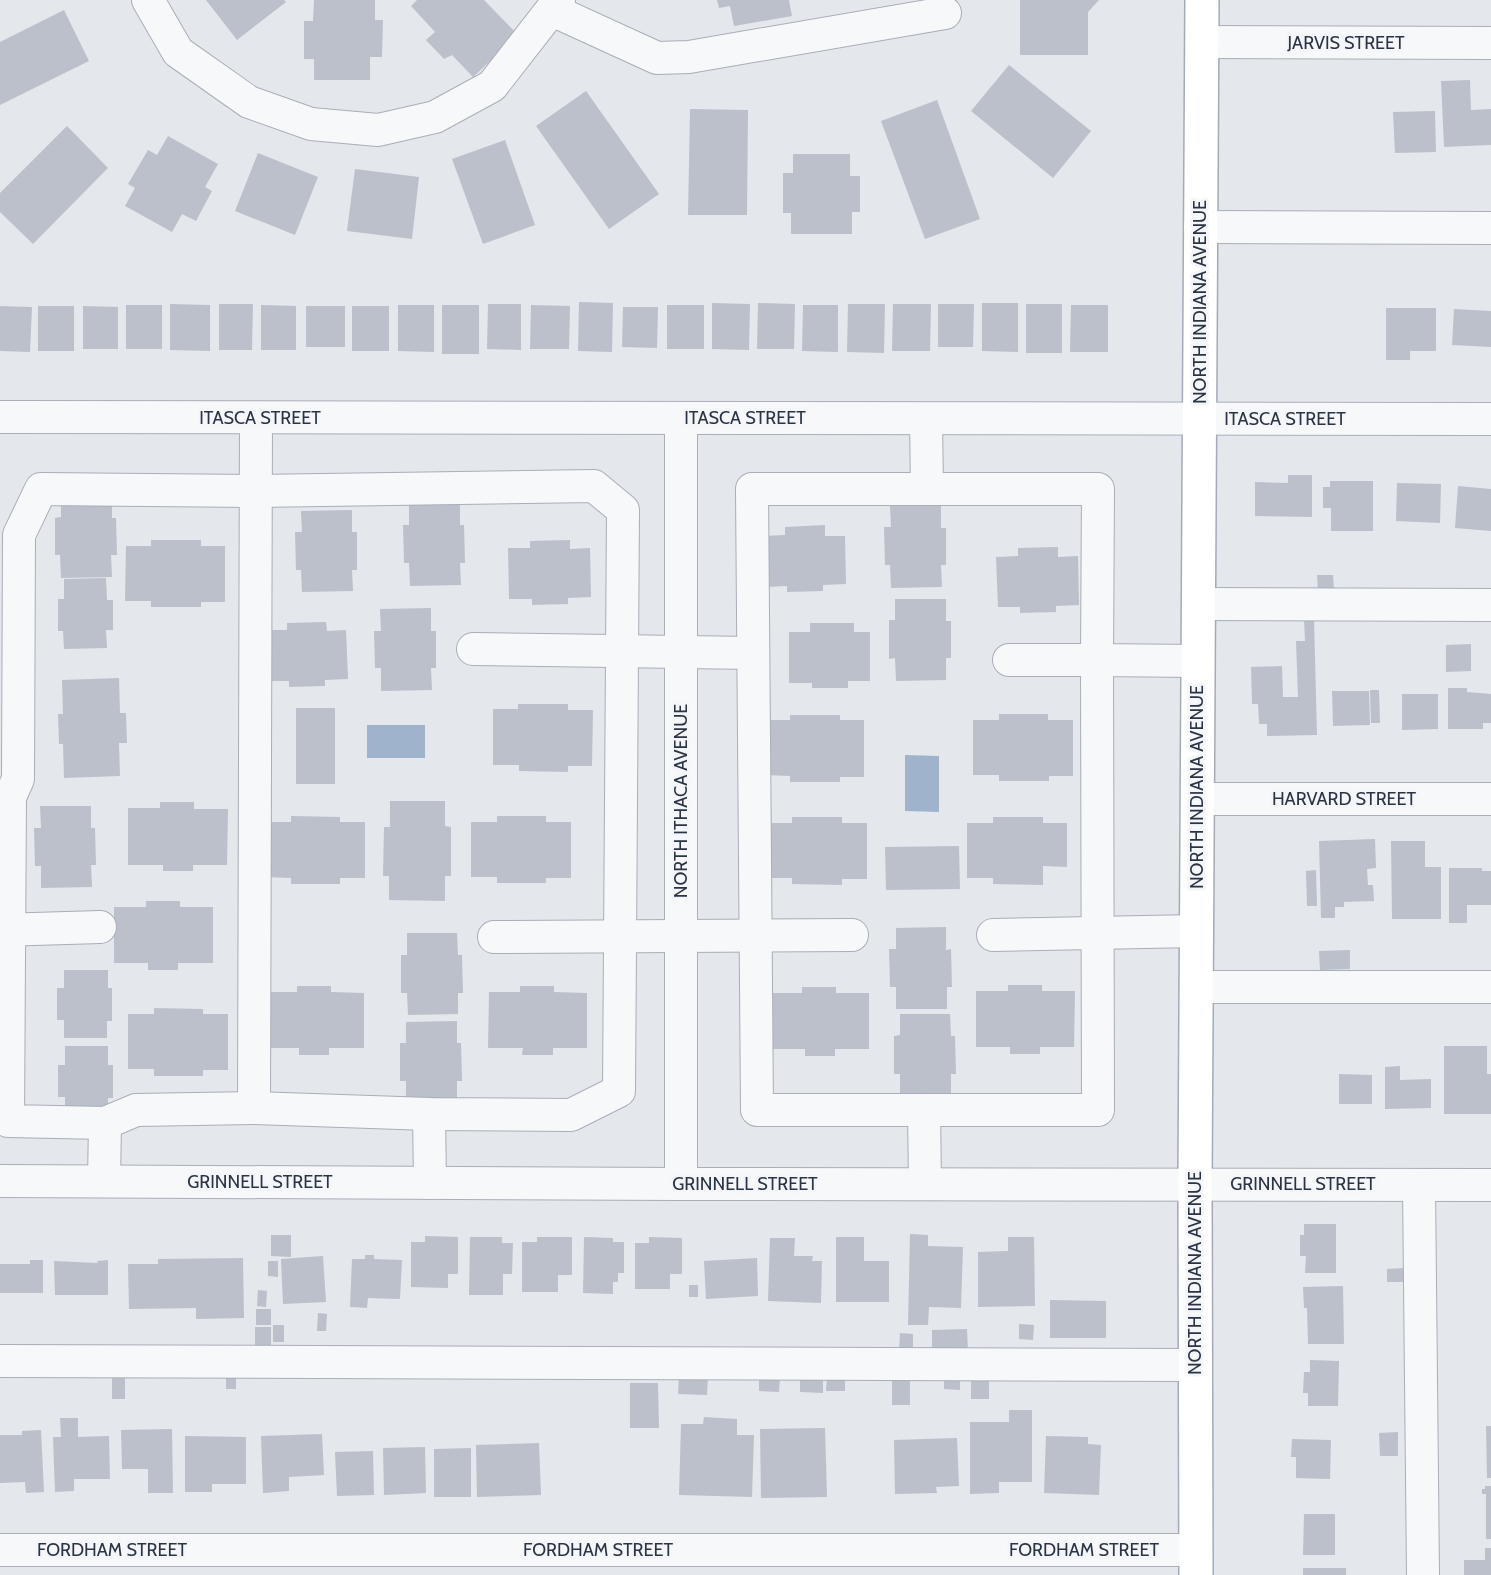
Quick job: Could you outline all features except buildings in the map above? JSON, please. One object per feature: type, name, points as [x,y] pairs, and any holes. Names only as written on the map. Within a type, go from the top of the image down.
[{"type":"main road","name":"NORTH INDIANA AVENUE","points":[[1196,1563],[1197,661],[1202,0]]},
{"type":"street","points":[[148,0],[178,52],[249,102],[311,124],[378,130],[435,117],[492,86],[555,5],[657,57],[689,57],[945,13]]},
{"type":"street","name":"JARVIS STREET","points":[[1202,42],[1491,43]]},
{"type":"street","points":[[1200,227],[1491,228]]},
{"type":"street","name":"ITASCA STREET","points":[[0,417],[1491,419]]},
{"type":"street","points":[[254,1108],[256,418]]},
{"type":"street","name":"NORTH ITHACA AVENUE","points":[[681,418],[681,1184]]},
{"type":"street","points":[[926,419],[927,489]]},
{"type":"street","points":[[594,486],[623,510],[623,652],[620,1091],[571,1115],[429,1114],[254,1108],[136,1110],[105,1123],[8,1121],[4,930],[10,797],[18,779],[20,535],[40,489],[255,491],[594,486]]},
{"type":"street","points":[[752,489],[1098,489],[1098,1110],[757,1110],[753,653],[752,489]]},
{"type":"street","points":[[1198,604],[1491,605]]},
{"type":"street","points":[[473,649],[753,653]]},
{"type":"street","points":[[1009,660],[1197,661]]},
{"type":"street","name":"HARVARD STREET","points":[[1197,799],[1491,800]]},
{"type":"street","points":[[4,930],[100,927]]},
{"type":"street","points":[[993,935],[1196,931]]},
{"type":"street","points":[[494,937],[852,935]]},
{"type":"street","points":[[1196,987],[1491,987]]},
{"type":"street","points":[[924,1110],[925,1184]]},
{"type":"street","points":[[429,1114],[430,1182]]},
{"type":"street","points":[[104,1181],[105,1123]]},
{"type":"street","name":"GRINNELL STREET","points":[[0,1181],[1491,1185]]},
{"type":"street","points":[[1419,1185],[1423,1575]]},
{"type":"street","points":[[0,1361],[1196,1365]]},
{"type":"street","name":"FORDHAM STREET","points":[[0,1550],[1196,1563]]},
{"type":"water","points":[[367,725],[425,725],[425,758],[367,758]]},
{"type":"water","points":[[905,755],[939,756],[939,812],[905,811]]}]
